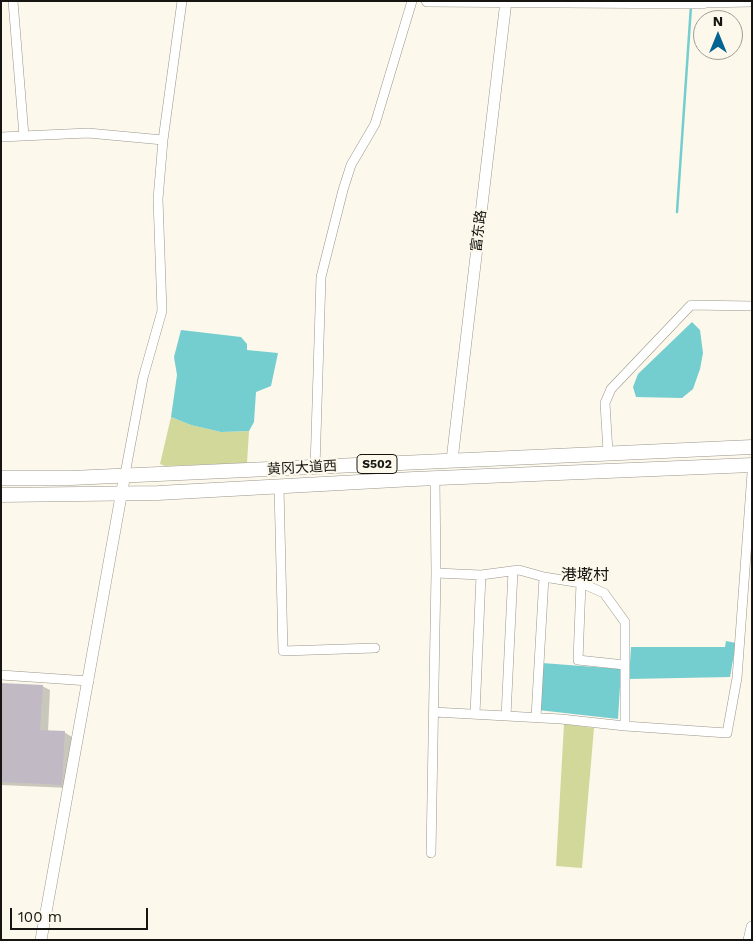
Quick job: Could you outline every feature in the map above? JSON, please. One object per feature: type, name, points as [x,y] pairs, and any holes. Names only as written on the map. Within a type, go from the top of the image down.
[{"type":"main road","name":"黄冈大道西","points":[[1,478],[71,478],[125,474],[314,468],[608,452],[752,447]]},
{"type":"main road","name":"黄冈大道西","points":[[1,495],[121,494],[435,478],[752,466]]},
{"type":"street","points":[[13,1],[24,136]]},
{"type":"street","points":[[42,940],[143,378],[162,311],[158,199],[163,140],[182,1]]},
{"type":"street","points":[[314,468],[321,278],[343,190],[352,165],[375,124],[412,1]]},
{"type":"street","points":[[427,1],[703,4],[752,2]]},
{"type":"street","name":"富东路","points":[[452,460],[506,2]]},
{"type":"street","points":[[1,137],[88,133],[163,140]]},
{"type":"street","points":[[608,452],[605,403],[611,388],[691,305],[752,306]]},
{"type":"street","points":[[434,712],[727,733],[737,678],[752,473]]},
{"type":"street","points":[[431,853],[436,573],[435,478]]},
{"type":"street","points":[[278,487],[283,651],[375,648]]},
{"type":"street","points":[[506,716],[513,570]]},
{"type":"street","points":[[436,573],[481,575],[519,570],[544,577],[581,583],[604,593],[625,622],[625,726]]},
{"type":"street","points":[[475,714],[481,575]]},
{"type":"street","points":[[536,718],[544,577]]},
{"type":"street","points":[[581,583],[578,660],[625,665]]},
{"type":"street","points":[[1,675],[89,681]]},
{"type":"street","points":[[749,940],[752,927]]},
{"type":"green space","points":[[171,417],[191,425],[221,432],[249,431],[247,463],[165,466],[160,464]]},
{"type":"green space","points":[[564,724],[594,728],[582,868],[556,866]]},
{"type":"water","points":[[692,322],[700,330],[703,353],[693,389],[682,398],[636,397],[633,387],[638,374]]},
{"type":"water","points":[[181,330],[241,337],[247,344],[247,350],[278,353],[271,386],[256,392],[254,422],[249,431],[221,432],[191,425],[171,417],[177,375],[174,357]]},
{"type":"water","points":[[726,641],[736,643],[730,677],[629,679],[631,647],[725,647]]},
{"type":"water","points":[[542,663],[621,669],[618,719],[538,710]]},
{"type":"building","points":[[1,683],[43,685],[40,730],[65,731],[62,785],[1,782]]},
{"type":"waterway","points":[[677,212],[691,6]]},
{"type":"district","name":"港墘村","points":[[585,575]]}]
